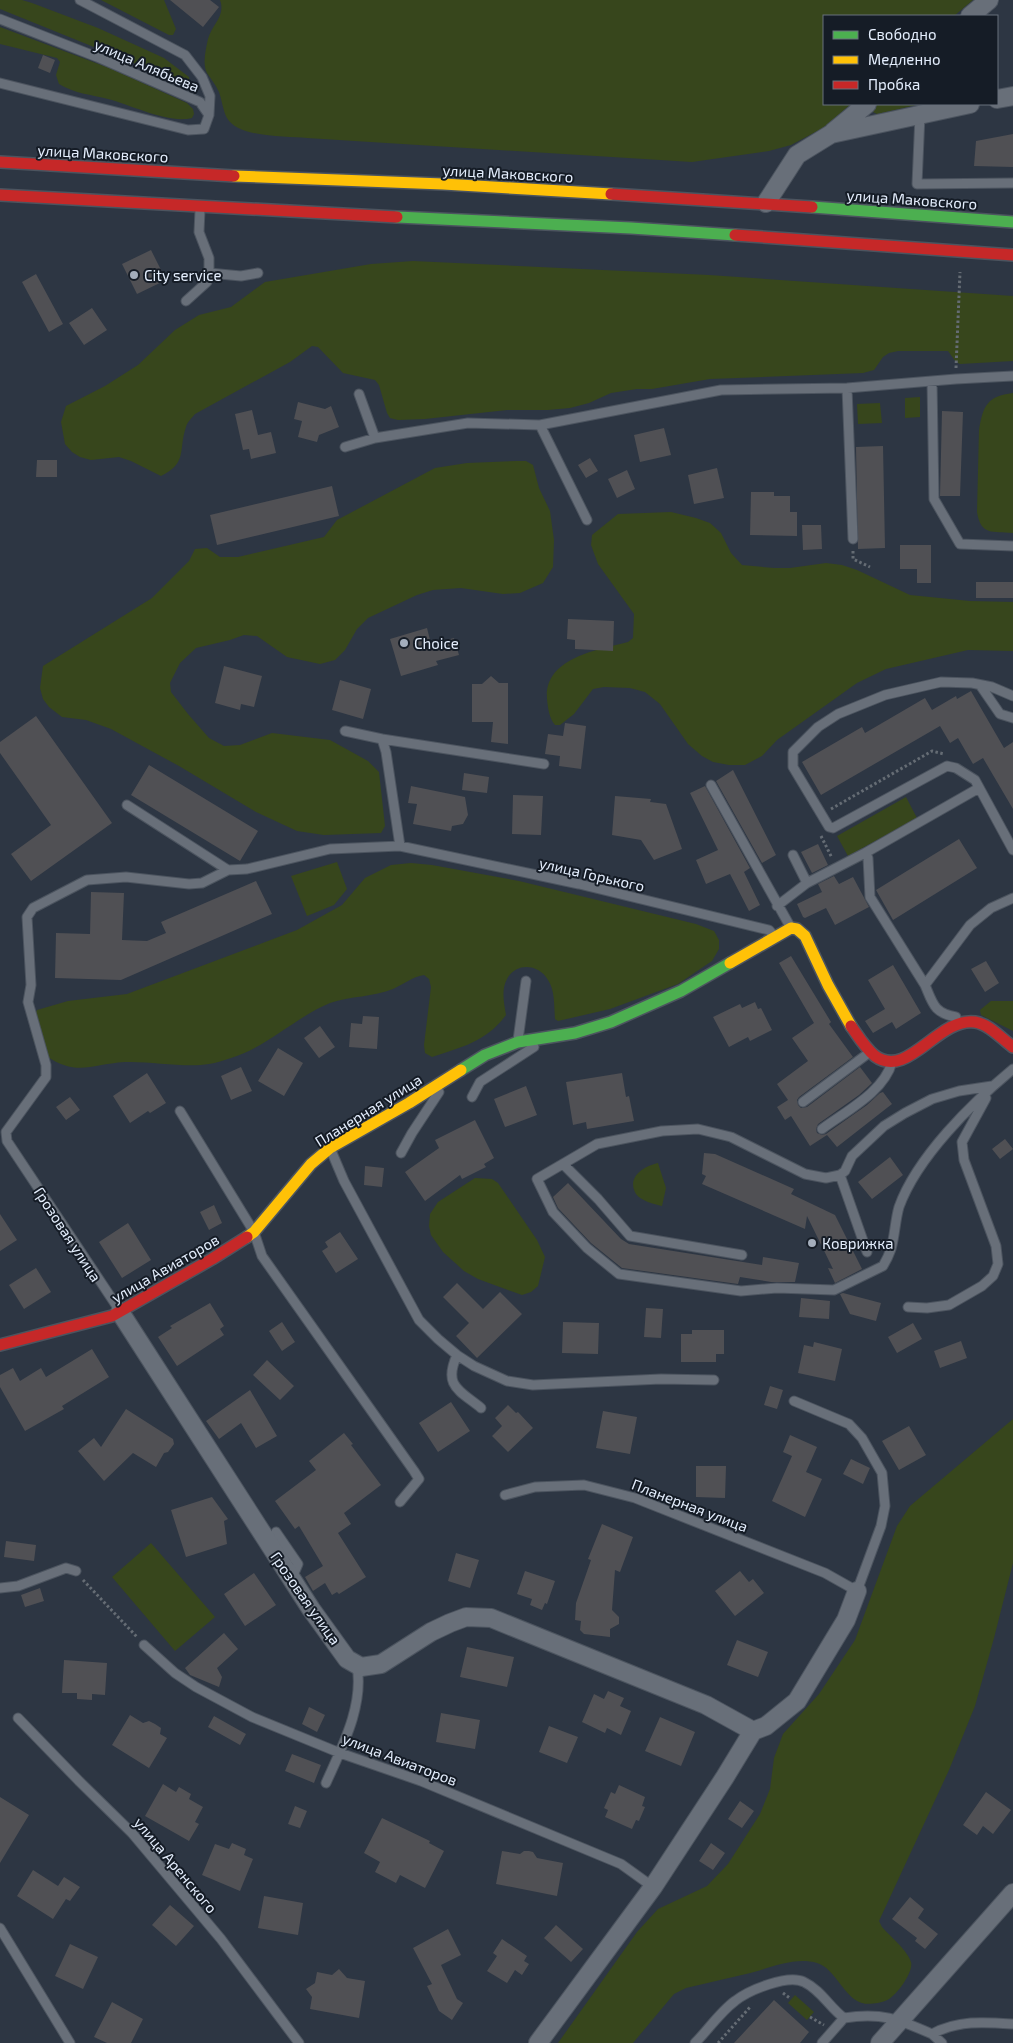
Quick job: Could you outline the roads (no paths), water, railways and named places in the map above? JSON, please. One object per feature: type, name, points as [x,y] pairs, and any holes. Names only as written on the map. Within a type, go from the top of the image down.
[{"type":"main road","name":"улица Маковского","points":[[0,162],[267,178],[443,184],[766,203],[1013,222]]},
{"type":"main road","points":[[0,195],[200,207],[630,228],[1013,255]]},
{"type":"main road","points":[[791,928],[797,929],[805,936],[842,1009],[870,1052],[882,1060],[892,1062],[900,1060],[951,1024],[962,1021],[978,1022],[1013,1047]]},
{"type":"main road","name":"Планерная улица","points":[[254,1232],[311,1164],[330,1148],[485,1055],[518,1042],[545,1040],[611,1022],[681,991],[791,928]]},
{"type":"main road","name":"улица Авиаторов","points":[[0,1345],[112,1316],[212,1259],[254,1232]]},
{"type":"street","points":[[971,15],[989,0]]},
{"type":"street","points":[[998,99],[1013,96]]},
{"type":"street","points":[[766,203],[797,155],[831,134],[866,105]]},
{"type":"street","points":[[831,134],[965,105]]},
{"type":"street","name":"Грозовая улица","points":[[120,1312],[288,1574],[348,1659],[357,1666]]},
{"type":"street","points":[[538,2043],[653,1887],[753,1731],[766,1726],[797,1701],[846,1620],[857,1591]]},
{"type":"street","points":[[357,1666],[381,1664],[431,1632],[466,1617],[491,1618],[706,1705],[753,1731]]},
{"type":"street","points":[[880,2043],[1013,1893]]},
{"type":"lane","points":[[0,83],[188,130],[204,129],[210,115],[210,96],[202,77],[185,55],[80,0]]},
{"type":"lane","name":"улица Алябьева","points":[[0,19],[54,42],[97,57],[200,102],[210,115]]},
{"type":"lane","points":[[920,115],[917,184],[1013,183]]},
{"type":"lane","points":[[186,301],[207,282],[209,273],[209,258],[199,232],[200,207]]},
{"type":"lane","points":[[209,273],[241,276],[258,273]]},
{"type":"lane","points":[[345,447],[375,438],[468,423],[540,424],[720,390],[847,388],[1013,376]]},
{"type":"lane","points":[[932,381],[934,499],[960,544],[1013,546]]},
{"type":"lane","points":[[847,388],[853,539]]},
{"type":"lane","points":[[359,394],[375,438]]},
{"type":"lane","points":[[540,424],[587,520]]},
{"type":"lane","points":[[1013,696],[992,687],[940,682],[885,695],[838,714],[818,727],[794,752],[793,767],[828,827],[833,828],[947,766],[956,768],[975,780],[1013,850]]},
{"type":"lane","points":[[980,685],[1000,714],[1013,718]]},
{"type":"lane","points":[[345,731],[382,739],[544,764]]},
{"type":"lane","points":[[382,739],[386,752],[400,846]]},
{"type":"lane","points":[[711,785],[791,928]]},
{"type":"lane","points":[[777,906],[807,883],[865,853],[980,788]]},
{"type":"lane","points":[[127,806],[228,870]]},
{"type":"lane","name":"улица Горького","points":[[228,870],[247,870],[330,849],[400,846],[580,884],[769,930],[774,937]]},
{"type":"lane","points":[[865,853],[868,858],[870,897],[925,984],[937,1010],[942,1015],[978,1022]]},
{"type":"lane","points":[[793,856],[807,883]]},
{"type":"lane","name":"Грозовая улица","points":[[120,1312],[7,1141],[6,1132],[46,1077],[46,1065],[28,1002],[31,985],[27,917],[33,908],[86,880],[126,877],[189,884],[202,883],[228,870]]},
{"type":"lane","points":[[925,984],[970,925],[986,911],[1013,898]]},
{"type":"lane","points":[[518,1042],[526,981]]},
{"type":"lane","points":[[472,1097],[480,1082],[545,1040]]},
{"type":"lane","points":[[803,1102],[870,1052]]},
{"type":"lane","points":[[822,1129],[878,1088],[889,1072],[892,1062]]},
{"type":"lane","points":[[992,1086],[959,1091],[932,1099],[905,1113],[884,1126],[852,1156],[845,1170],[840,1175],[826,1178],[805,1174],[731,1137],[698,1130],[662,1131],[597,1144],[537,1179],[553,1212],[587,1248],[619,1274],[741,1291],[777,1288],[834,1290],[884,1266],[891,1249],[899,1207],[913,1179],[948,1131],[992,1086],[1013,1069]]},
{"type":"lane","points":[[401,1153],[439,1092],[441,1083]]},
{"type":"lane","points":[[908,1307],[949,1306],[982,1286],[993,1276],[998,1264],[996,1246],[964,1160],[962,1142],[992,1086]]},
{"type":"lane","points":[[180,1111],[254,1232],[262,1256],[418,1479],[400,1502]]},
{"type":"lane","points":[[330,1148],[344,1181],[419,1320],[457,1355],[474,1366],[507,1381],[533,1385],[661,1379],[714,1380]]},
{"type":"lane","points":[[563,1164],[598,1199],[630,1236],[742,1255]]},
{"type":"lane","points":[[840,1175],[868,1252]]},
{"type":"lane","points":[[457,1355],[450,1374],[452,1381],[457,1388],[481,1408]]},
{"type":"lane","points":[[794,1401],[848,1424],[862,1438],[882,1474],[884,1506],[881,1526],[857,1591]]},
{"type":"lane","name":"Планерная улица","points":[[505,1495],[535,1487],[584,1485],[635,1498],[825,1573],[857,1591]]},
{"type":"lane","points":[[276,1532],[298,1564],[295,1571],[288,1574]]},
{"type":"lane","points":[[0,1588],[18,1586],[66,1568],[76,1572]]},
{"type":"lane","name":"улица Авиаторов","points":[[144,1645],[175,1673],[252,1718],[340,1753],[421,1781],[621,1864],[653,1887]]},
{"type":"lane","points":[[326,1783],[346,1737],[358,1691],[359,1678],[357,1666]]},
{"type":"lane","name":"улица Аренского","points":[[18,1718],[132,1833],[220,1939],[299,2043]]},
{"type":"lane","points":[[0,1928],[70,2043]]},
{"type":"lane","points":[[695,2043],[735,2000],[786,1979],[803,1981],[833,2005],[837,2013],[844,2018]]},
{"type":"lane","points":[[822,2043],[844,2018],[865,2015],[901,2021],[932,2034],[942,2043]]},
{"type":"lane","points":[[932,2034],[962,2023],[1013,2024]]},
{"type":"place","name":"City service","points":[[134,275]]},
{"type":"place","name":"Choice","points":[[404,643]]},
{"type":"place","name":"Коврижка","points":[[812,1243]]}]
